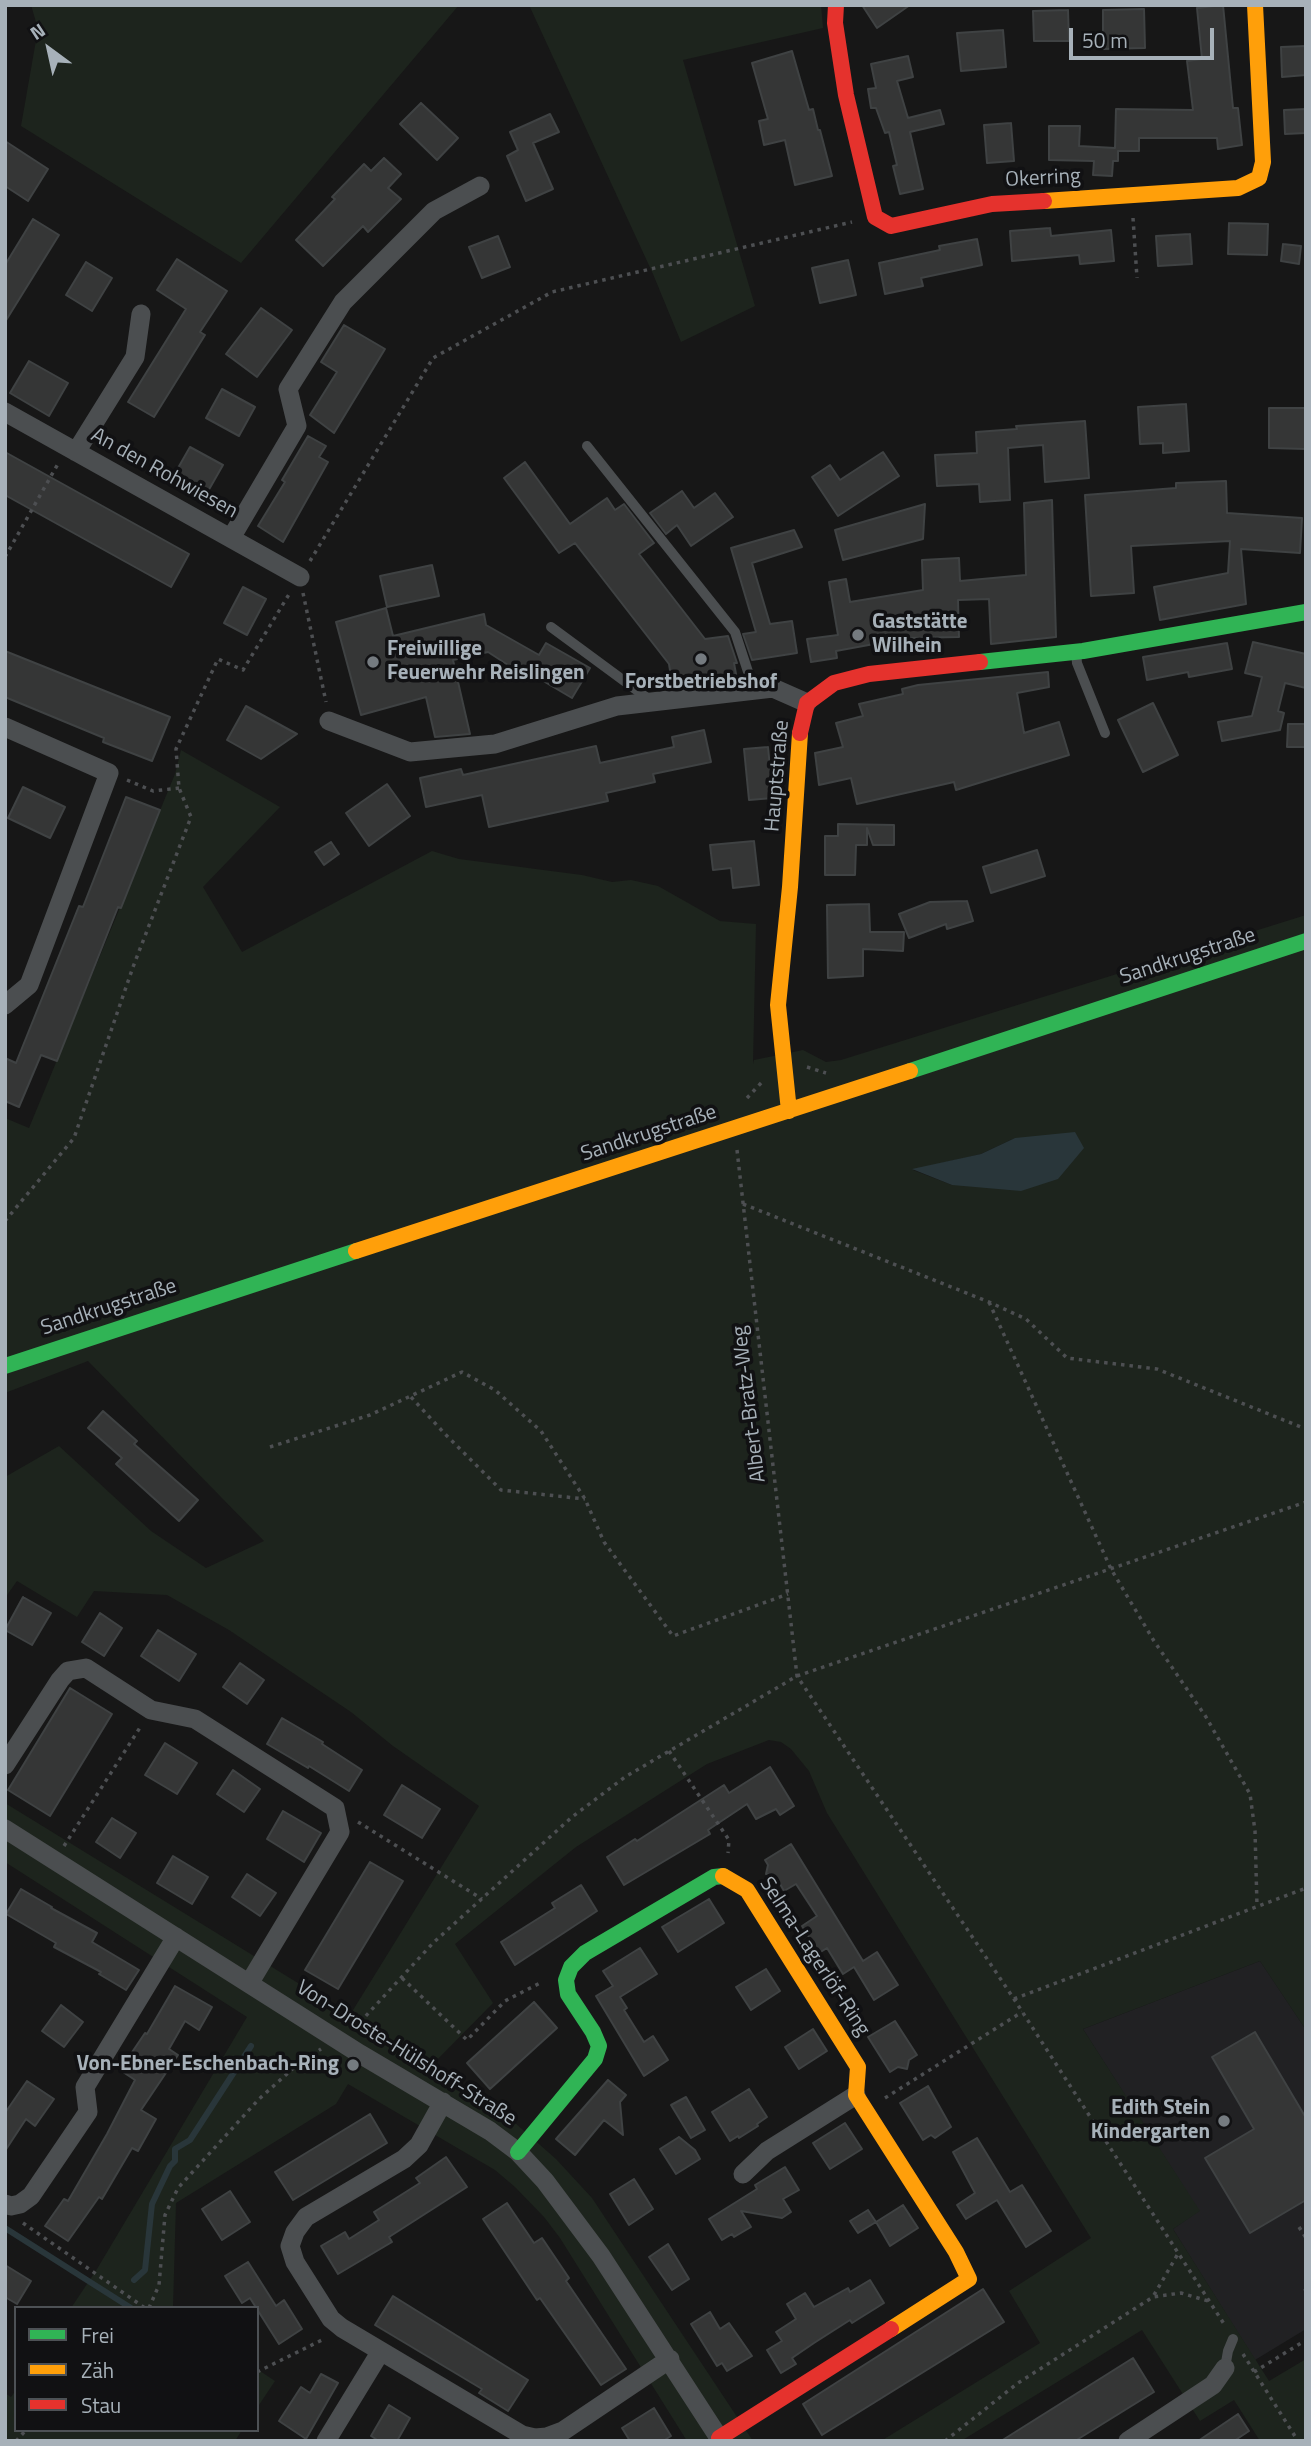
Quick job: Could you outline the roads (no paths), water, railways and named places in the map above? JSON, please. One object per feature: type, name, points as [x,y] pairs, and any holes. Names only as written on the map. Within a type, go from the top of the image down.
[{"type":"street","name":"Okerring","points":[[836,5],[835,23],[846,95],[875,217],[891,226],[992,204],[1238,188],[1259,178],[1263,162],[1255,5]]},
{"type":"street","points":[[231,538],[297,426],[288,389],[343,302],[434,211],[480,186]]},
{"type":"street","points":[[72,449],[135,357],[141,314]]},
{"type":"street","name":"An den Rohwiesen","points":[[5,412],[300,578]]},
{"type":"street","name":"Hauptstraße","points":[[789,1111],[778,1006],[790,887],[798,753],[807,703],[834,683],[869,674],[1076,652],[1306,612]]},
{"type":"street","points":[[329,721],[410,752],[495,744],[617,706],[773,688],[807,703]]},
{"type":"street","points":[[5,727],[108,773],[29,985],[5,1005]]},
{"type":"street","name":"Sandkrugstraße","points":[[5,1366],[1306,941]]},
{"type":"street","points":[[5,1765],[60,1680],[68,1671],[86,1668],[151,1710],[195,1719],[335,1808],[340,1832],[250,1982]]},
{"type":"street","name":"Von-Droste-Hülshoff-Straße","points":[[5,1829],[406,2083],[490,2131],[518,2152],[545,2181],[601,2256],[720,2439]]},
{"type":"street","name":"Selma-Lagerlöf-Ring","points":[[518,2152],[595,2059],[598,2046],[596,2039],[568,1994],[566,1980],[571,1967],[584,1953],[714,1877],[726,1876],[747,1890],[858,2067],[861,2103],[956,2252],[969,2279],[720,2439]]},
{"type":"street","points":[[5,2204],[20,2204],[31,2196],[88,2112],[85,2087],[176,1937]]},
{"type":"street","points":[[443,2102],[419,2145],[404,2159],[306,2217],[295,2232],[290,2246],[295,2262],[331,2319],[522,2435],[535,2438],[563,2431],[670,2359]]},
{"type":"street","points":[[743,2174],[767,2151],[861,2103]]},
{"type":"street","points":[[327,2441],[381,2351]]},
{"type":"street","points":[[1128,2441],[1213,2385],[1225,2368]]},
{"type":"lane","points":[[587,446],[735,632],[754,690]]},
{"type":"lane","points":[[551,627],[653,702]]},
{"type":"lane","points":[[1076,652],[1077,663],[1105,733]]},
{"type":"lane","points":[[1225,2368],[1233,2339]]},
{"type":"waterway","points":[[134,2280],[145,2270],[152,2204],[175,2161],[175,2149],[190,2140],[251,2046]]},
{"type":"waterway","points":[[5,2228],[128,2306]]},
{"type":"place","name":"Gaststätte Wilhein","points":[[858,635]]},
{"type":"place","name":"Forstbetriebshof","points":[[701,659]]},
{"type":"place","name":"Freiwillige Feuerwehr Reislingen","points":[[373,662]]},
{"type":"place","name":"Von-Ebner-Eschenbach-Ring","points":[[353,2065]]},
{"type":"place","name":"Edith Stein Kindergarten","points":[[1224,2121]]}]
